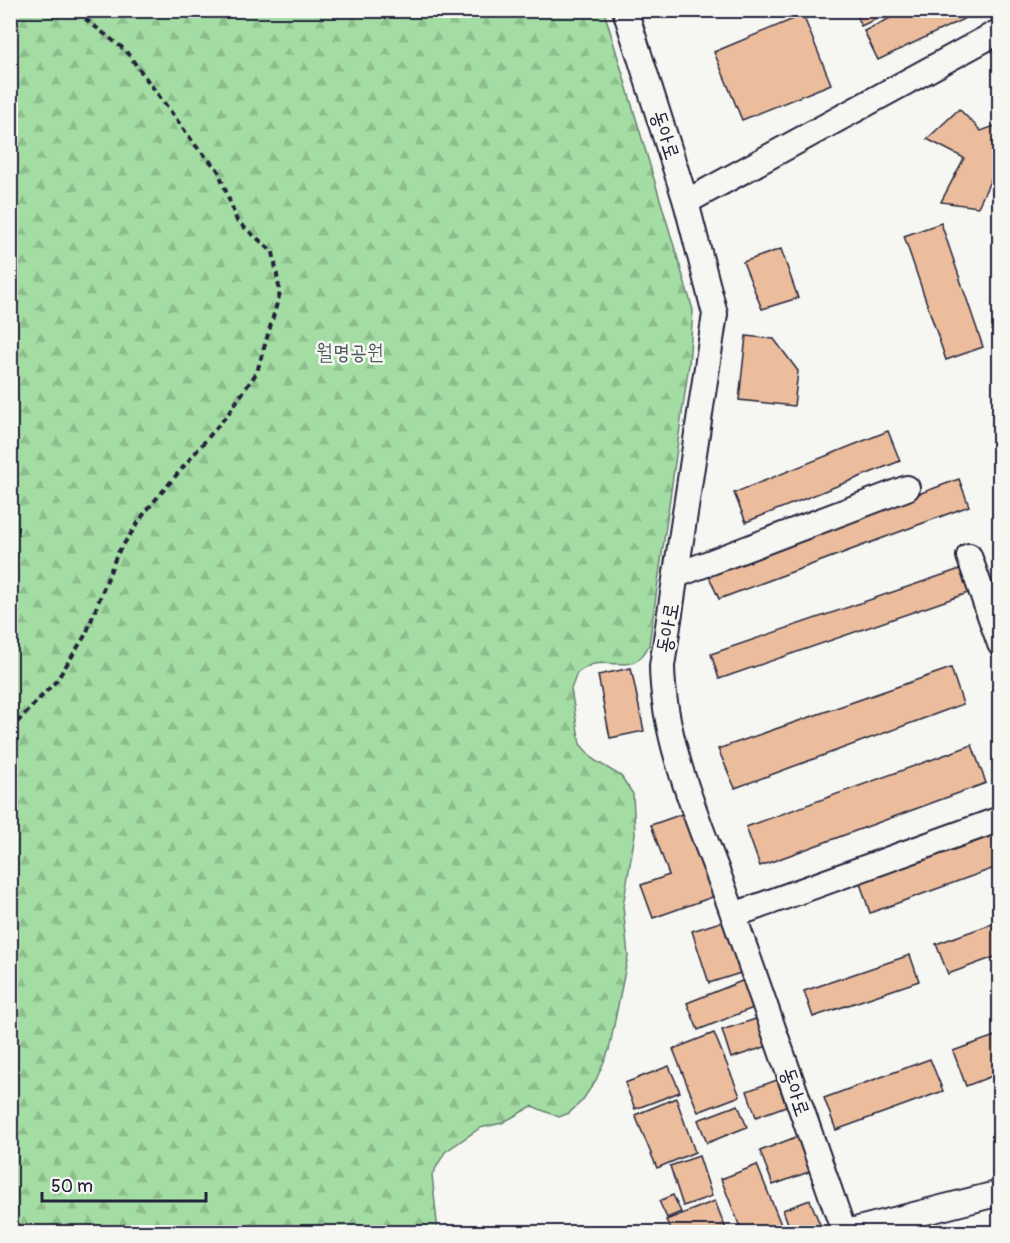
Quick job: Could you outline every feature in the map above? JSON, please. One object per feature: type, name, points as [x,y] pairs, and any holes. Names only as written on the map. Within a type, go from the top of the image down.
[{"type":"street","name":"동아로","points":[[625,10],[686,202],[716,314],[662,666],[663,691],[678,756],[846,1233]]},
{"type":"street","points":[[686,202],[999,31]]},
{"type":"street","points":[[677,575],[907,488]]},
{"type":"street","points":[[969,556],[999,644]]},
{"type":"street","points":[[734,915],[999,819]]},
{"type":"street","points":[[846,1233],[999,1193]]},
{"type":"path","points":[[10,730],[57,680],[86,634],[117,554],[146,511],[228,414],[257,372],[280,293],[273,252],[237,221],[218,170],[196,146],[125,50],[74,10]]},
{"type":"path","points":[[10,1229],[18,1233]]},
{"type":"green space","name":"월명공원","points":[[10,11],[604,11],[693,310],[689,364],[649,645],[644,654],[632,663],[603,663],[587,666],[577,673],[571,689],[580,744],[594,760],[621,776],[633,794],[635,834],[623,906],[628,956],[609,1050],[596,1080],[582,1101],[569,1113],[559,1117],[532,1106],[502,1123],[480,1128],[445,1152],[432,1175],[438,1232],[11,1232]]},
{"type":"building","points":[[855,10],[895,10],[861,26]]},
{"type":"building","points":[[906,10],[972,10],[974,14],[878,60],[864,31]]},
{"type":"building","points":[[803,15],[831,84],[742,120],[714,52]]},
{"type":"building","points":[[959,109],[981,131],[1000,124],[1000,160],[978,207],[941,202],[964,158],[927,139]]},
{"type":"building","points":[[941,223],[983,347],[946,360],[904,236]]},
{"type":"building","points":[[781,249],[798,298],[762,309],[743,262]]},
{"type":"building","points":[[746,336],[774,339],[798,371],[794,406],[739,400]]},
{"type":"building","points":[[888,431],[900,461],[746,522],[734,493]]},
{"type":"building","points":[[959,479],[969,506],[719,599],[707,572]]},
{"type":"building","points":[[963,568],[971,592],[719,679],[711,654]]},
{"type":"building","points":[[631,668],[644,731],[610,738],[598,675]]},
{"type":"building","points":[[951,668],[963,704],[735,788],[718,749]]},
{"type":"building","points":[[972,745],[986,783],[760,866],[746,827]]},
{"type":"building","points":[[688,812],[718,895],[653,918],[641,885],[669,875],[651,825]]},
{"type":"building","points":[[1000,833],[1000,866],[870,913],[860,883]]},
{"type":"building","points":[[730,919],[747,971],[709,983],[692,931]]},
{"type":"building","points":[[1000,921],[1000,955],[948,974],[936,944]]},
{"type":"building","points":[[910,955],[919,981],[813,1017],[804,991]]},
{"type":"building","points":[[747,979],[758,1006],[698,1030],[687,1003]]},
{"type":"building","points":[[762,1017],[771,1045],[731,1058],[722,1030]]},
{"type":"building","points":[[714,1033],[740,1096],[698,1112],[673,1049]]},
{"type":"building","points":[[1000,1034],[1000,1073],[966,1086],[953,1051]]},
{"type":"building","points":[[930,1059],[943,1091],[836,1130],[824,1098]]},
{"type":"building","points":[[669,1066],[680,1092],[635,1109],[625,1083]]},
{"type":"building","points":[[777,1080],[786,1106],[756,1117],[747,1091]]},
{"type":"building","points":[[676,1098],[695,1152],[657,1168],[635,1115]]},
{"type":"building","points":[[738,1105],[747,1127],[707,1143],[698,1120]]},
{"type":"building","points":[[801,1135],[814,1170],[773,1185],[760,1151]]},
{"type":"building","points":[[699,1156],[712,1196],[683,1206],[670,1166]]},
{"type":"building","points":[[757,1165],[784,1232],[742,1232],[721,1179]]},
{"type":"building","points":[[673,1195],[681,1212],[667,1218],[659,1201]]},
{"type":"building","points":[[810,1200],[823,1232],[804,1232],[801,1225],[790,1229],[783,1210]]},
{"type":"building","points":[[715,1201],[727,1232],[672,1232],[666,1220]]}]
